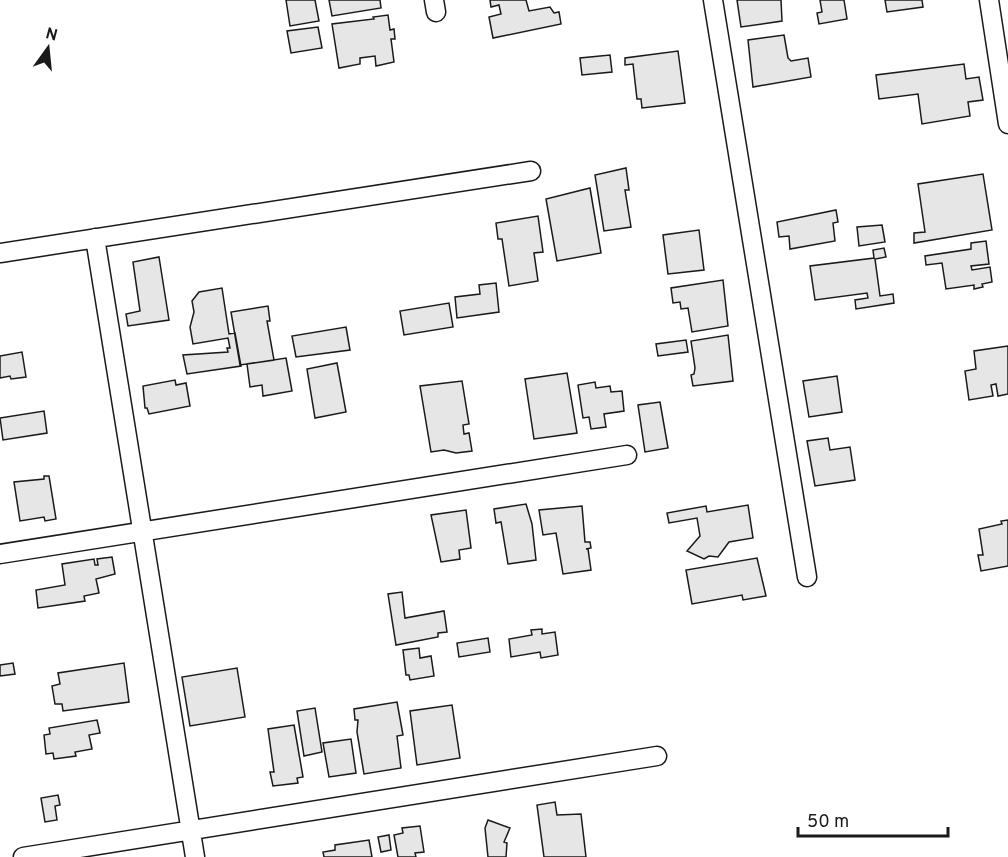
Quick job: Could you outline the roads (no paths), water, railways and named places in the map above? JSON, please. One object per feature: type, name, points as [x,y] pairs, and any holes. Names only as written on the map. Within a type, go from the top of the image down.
[{"type":"street","points":[[713,0],[807,577]]},
{"type":"street","points":[[989,0],[1008,124]]},
{"type":"street","points":[[0,253],[531,171]]},
{"type":"street","points":[[95,238],[195,857]]},
{"type":"street","points":[[0,554],[627,455]]},
{"type":"street","points":[[23,857],[657,756]]}]
